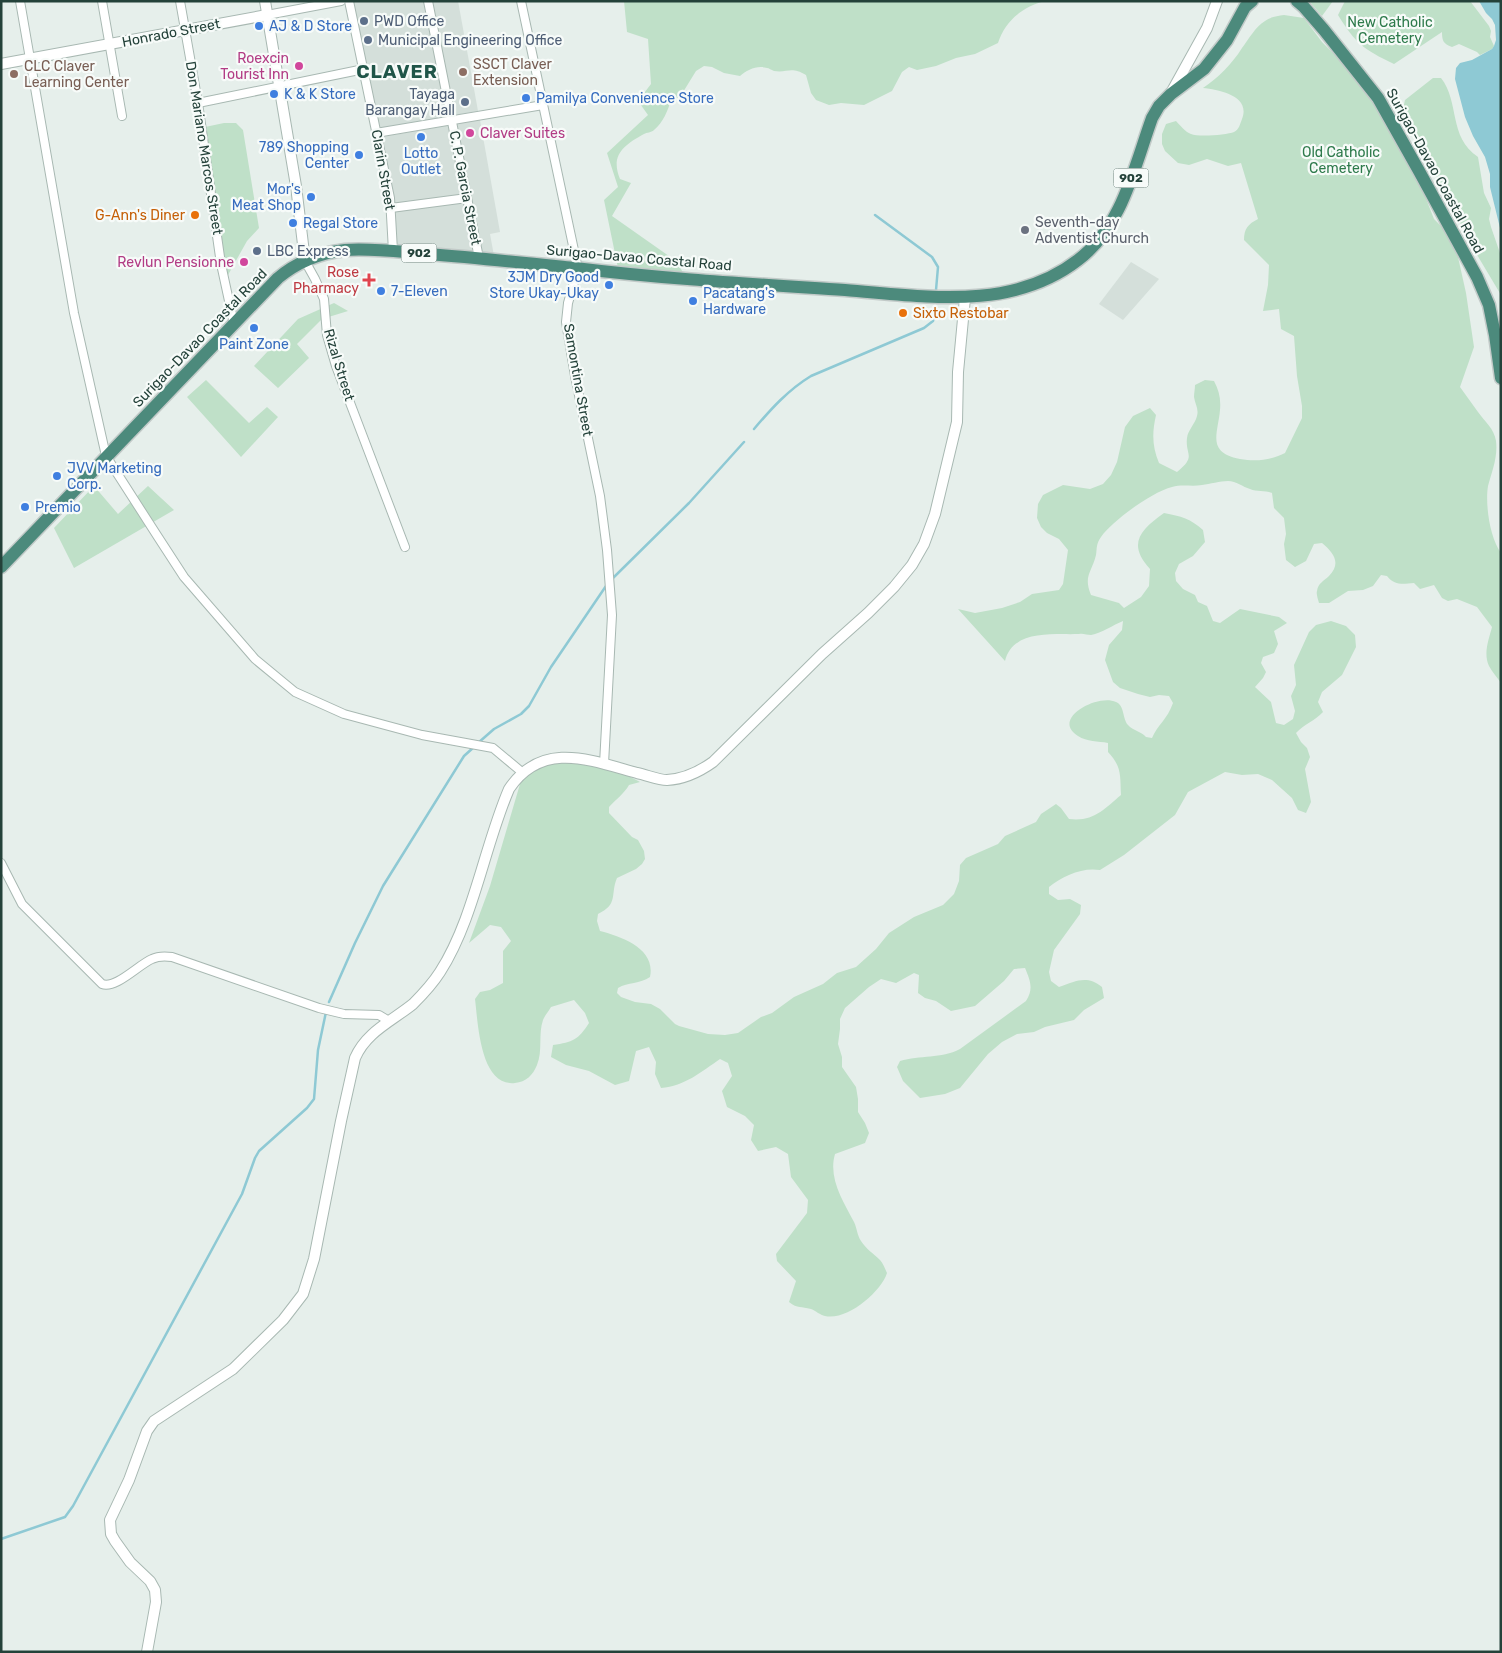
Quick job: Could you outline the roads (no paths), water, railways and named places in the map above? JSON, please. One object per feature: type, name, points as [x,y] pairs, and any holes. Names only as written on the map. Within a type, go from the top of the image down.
[{"type":"highway","name":"Surigao-Davao Coastal Road","points":[[1,566],[278,278],[296,265],[321,255],[345,250],[393,251],[696,280],[965,298],[999,294],[1036,283],[1056,274],[1079,260],[1111,223],[1122,204],[1152,118],[1159,106],[1171,94],[1204,70],[1227,40],[1245,8],[1252,1]]},
{"type":"highway","name":"Surigao-Davao Coastal Road","points":[[1297,1],[1324,30],[1378,98],[1477,277],[1488,305],[1495,335],[1501,378]]},
{"type":"street","points":[[20,1],[74,313],[106,456],[184,577],[255,659],[295,692],[344,714],[422,735],[493,748],[523,773]]},
{"type":"street","points":[[102,1],[122,116]]},
{"type":"street","name":"Don Mariano Marcos Street","points":[[180,1],[198,103],[221,264],[234,324]]},
{"type":"street","name":"Rizal Street","points":[[265,1],[298,200],[305,261],[324,298],[327,335],[336,366],[405,547]]},
{"type":"street","name":"Honrado Street","points":[[1,64],[341,1]]},
{"type":"street","name":"Clarin Street","points":[[349,1],[391,208],[393,251]]},
{"type":"street","name":"C. P. Garcia Street","points":[[428,1],[479,258]]},
{"type":"street","name":"Samontina Street","points":[[521,1],[578,269],[568,303],[566,322],[575,376],[600,496],[607,550],[612,615],[604,764]]},
{"type":"street","points":[[1171,94],[1207,28],[1217,1]]},
{"type":"street","points":[[198,103],[364,69]]},
{"type":"street","points":[[376,134],[543,105]]},
{"type":"street","points":[[391,208],[467,198]]},
{"type":"street","points":[[147,1652],[156,1602],[155,1590],[150,1581],[130,1562],[115,1541],[111,1534],[110,1520],[129,1480],[147,1431],[154,1421],[233,1369],[283,1320],[303,1294],[314,1259],[355,1058],[368,1038],[413,1003],[440,973],[455,944],[468,912],[506,796],[515,780],[537,763],[553,758],[584,759],[665,780],[691,775],[702,770],[713,762],[822,654],[868,614],[894,587],[912,565],[924,544],[935,514],[957,422],[958,372],[965,298]]},
{"type":"street","points":[[1,862],[22,904],[105,985],[118,981],[153,958],[162,956],[172,957],[319,1008],[344,1014],[379,1015],[389,1021]]},
{"type":"water","points":[[1479,1],[1501,1],[1501,232],[1485,157],[1465,117],[1455,79],[1456,68],[1460,63],[1472,60],[1492,49],[1496,40],[1495,25]]},
{"type":"waterway","points":[[875,215],[932,257],[938,267],[936,290]]},
{"type":"waterway","points":[[754,429],[780,400],[803,381],[924,328],[933,321],[936,307]]},
{"type":"waterway","points":[[612,579],[689,503],[744,442]]},
{"type":"waterway","points":[[478,743],[494,729],[521,714],[529,706],[551,667],[608,583]]},
{"type":"waterway","points":[[329,1002],[383,886],[464,756],[474,747]]},
{"type":"waterway","points":[[1,1539],[65,1517],[73,1506],[242,1194],[259,1151],[307,1108],[314,1099],[318,1050],[326,1012]]},
{"type":"place","name":"PWD Office","points":[[364,21]]},
{"type":"place","name":"AJ & D Store","points":[[259,26]]},
{"type":"place","name":"Municipal Engineering Office","points":[[368,40]]},
{"type":"place","name":"Roexcin Tourist Inn","points":[[299,66]]},
{"type":"place","name":"SSCT Claver Extension","points":[[463,72]]},
{"type":"place","name":"CLC Claver Learning Center","points":[[14,74]]},
{"type":"place","name":"K & K Store","points":[[274,94]]},
{"type":"place","name":"Pamilya Convenience Store","points":[[526,98]]},
{"type":"place","name":"Tayaga Barangay Hall","points":[[465,102]]},
{"type":"place","name":"Claver Suites","points":[[470,133]]},
{"type":"place","name":"Lotto Outlet","points":[[421,137]]},
{"type":"place","name":"789 Shopping Center","points":[[359,155]]},
{"type":"place","name":"Mor's Meat Shop","points":[[311,197]]},
{"type":"place","name":"G-Ann's Diner","points":[[195,215]]},
{"type":"place","name":"Regal Store","points":[[293,223]]},
{"type":"place","name":"Seventh-day Adventist Church","points":[[1025,230]]},
{"type":"place","name":"LBC Express","points":[[257,251]]},
{"type":"place","name":"Revlun Pensionne","points":[[244,262]]},
{"type":"place","name":"Rose Pharmacy","points":[[369,280]]},
{"type":"place","name":"3JM Dry Good Store Ukay-Ukay","points":[[609,285]]},
{"type":"place","name":"7-Eleven","points":[[381,291]]},
{"type":"place","name":"Pacatang's Hardware","points":[[693,301]]},
{"type":"place","name":"Sixto Restobar","points":[[903,313]]},
{"type":"place","name":"Paint Zone","points":[[254,328]]},
{"type":"place","name":"JVV Marketing Corp.","points":[[57,476]]},
{"type":"place","name":"Premio","points":[[25,507]]},
{"type":"district","name":"CLAVER","points":[[397,71]]},
{"type":"park label","name":"New Catholic Cemetery","points":[[1390,30]]},
{"type":"park label","name":"Old Catholic Cemetery","points":[[1341,160]]}]
